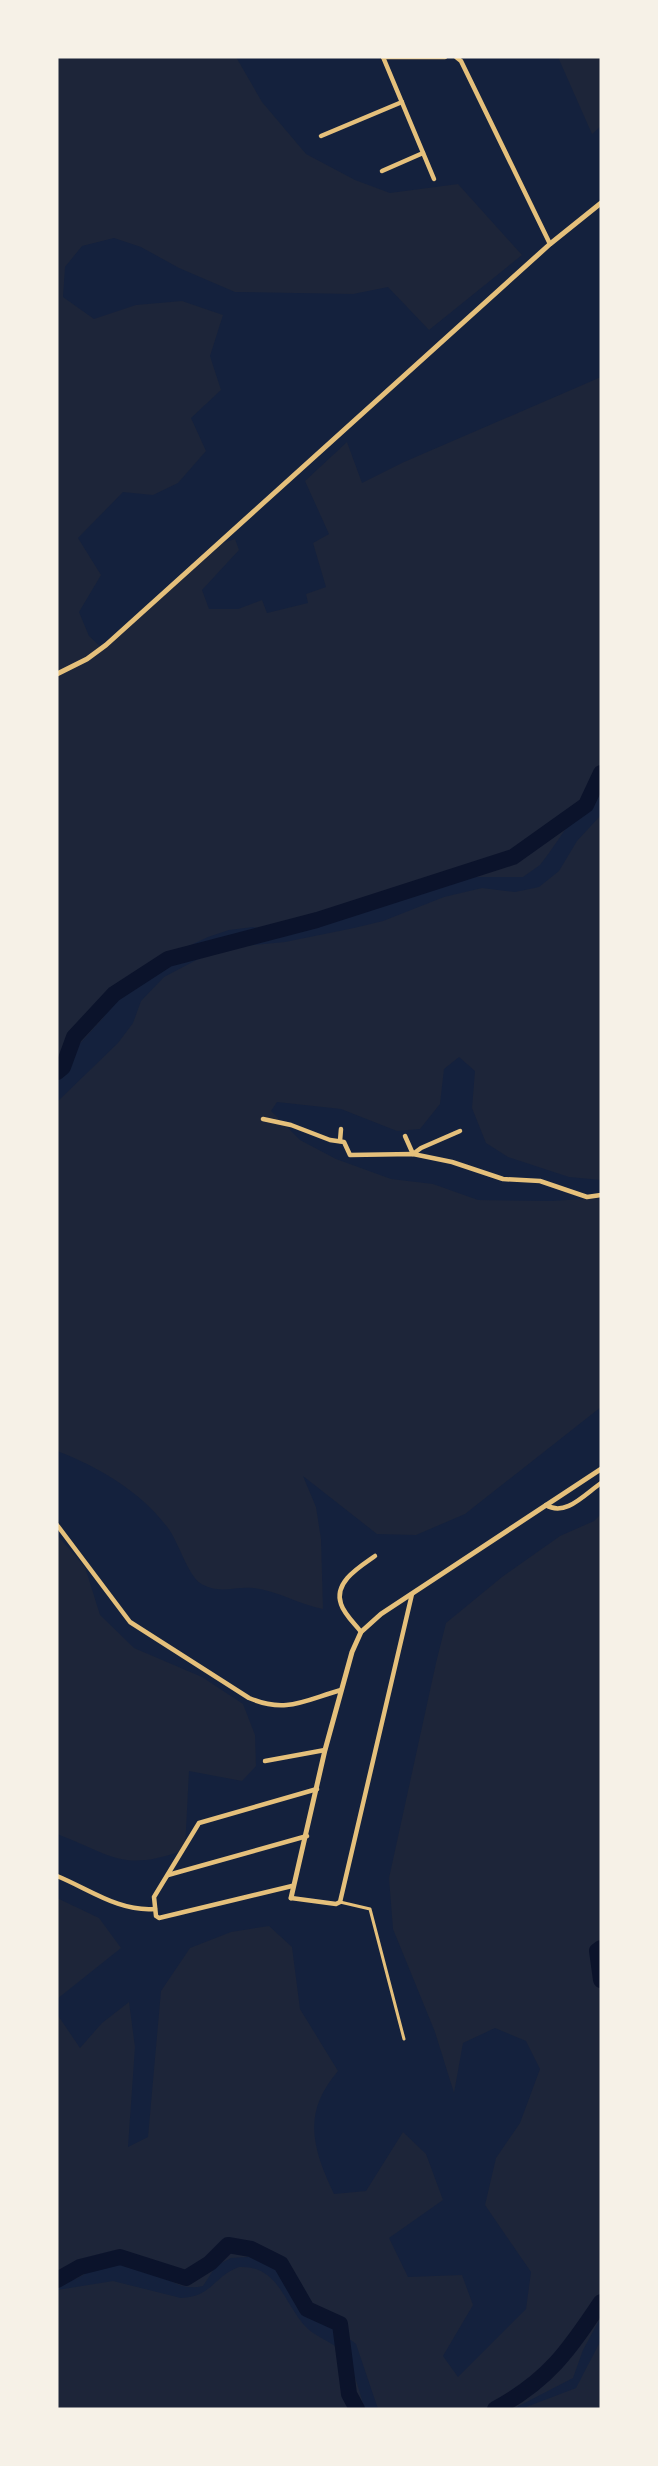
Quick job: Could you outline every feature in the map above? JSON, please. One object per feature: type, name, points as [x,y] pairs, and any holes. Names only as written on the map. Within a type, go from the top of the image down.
[{"type":"street","points":[[434,180],[383,57],[445,57]]},
{"type":"street","points":[[458,58],[550,244]]},
{"type":"street","points":[[321,136],[402,102]]},
{"type":"street","points":[[382,171],[423,153]]},
{"type":"street","points":[[57,674],[87,660],[106,645],[550,244],[601,203]]},
{"type":"street","points":[[263,1119],[346,1143],[350,1155],[413,1154],[452,1162],[503,1179],[540,1181],[587,1197],[601,1195]]},
{"type":"street","points":[[340,1141],[341,1129]]},
{"type":"street","points":[[413,1154],[460,1131]]},
{"type":"street","points":[[405,1136],[413,1154]]},
{"type":"street","points":[[404,2039],[370,1909],[340,1902],[336,1904],[291,1898],[325,1750],[341,1690],[361,1632],[381,1614],[601,1469]]},
{"type":"street","points":[[546,1505],[555,1510],[563,1509],[601,1483]]},
{"type":"street","points":[[57,1525],[130,1622],[249,1698],[267,1706],[278,1707],[341,1690]]},
{"type":"street","points":[[361,1632],[342,1606],[341,1595],[346,1579],[375,1556]]},
{"type":"street","points":[[340,1902],[412,1594]]},
{"type":"street","points":[[265,1761],[325,1750]]},
{"type":"street","points":[[292,1886],[159,1918],[155,1909],[154,1897],[199,1822],[317,1789]]},
{"type":"street","points":[[168,1875],[307,1836]]},
{"type":"street","points":[[57,1875],[116,1904],[137,1910],[155,1909]]},
{"type":"shaded area","points":[[57,57],[236,57],[262,102],[306,154],[355,180],[390,193],[458,184],[522,255],[429,330],[388,287],[353,294],[235,292],[179,268],[141,247],[114,238],[82,246],[65,267],[63,297],[94,319],[136,305],[182,301],[223,315],[210,356],[221,390],[191,418],[206,451],[178,483],[153,495],[123,492],[78,538],[101,575],[79,612],[89,636],[103,649],[223,543],[235,539],[239,550],[202,590],[209,609],[238,609],[262,600],[267,613],[308,603],[306,594],[326,587],[313,543],[329,534],[305,481],[347,442],[362,483],[404,462],[601,377],[601,778],[540,865],[523,877],[470,877],[401,889],[369,897],[302,922],[267,930],[253,927],[229,930],[208,937],[145,967],[120,987],[104,1017],[57,1069]]},
{"type":"shaded area","points":[[558,57],[601,57],[601,126],[592,134]]},
{"type":"shaded area","points":[[601,815],[601,1180],[569,1177],[508,1157],[486,1143],[472,1108],[475,1071],[459,1057],[444,1069],[440,1104],[420,1129],[397,1131],[341,1109],[277,1102],[271,1111],[300,1140],[336,1159],[391,1179],[433,1184],[478,1200],[551,1201],[601,1198],[601,1407],[465,1514],[416,1535],[377,1534],[303,1476],[316,1507],[321,1539],[323,1609],[261,1589],[207,1587],[191,1573],[168,1528],[145,1503],[103,1473],[57,1451],[57,1102],[118,1043],[133,1023],[141,1001],[164,977],[206,955],[233,947],[285,942],[354,928],[383,921],[444,897],[482,888],[515,892],[539,887],[559,871],[577,841]]},
{"type":"shaded area","points":[[601,1514],[601,2317],[583,2350],[573,2378],[513,2409],[378,2409],[356,2344],[320,2317],[313,2309],[297,2277],[278,2259],[265,2256],[231,2258],[216,2266],[203,2286],[193,2287],[168,2279],[135,2258],[103,2264],[76,2279],[57,2281],[57,2014],[80,2048],[102,2023],[129,2002],[135,2047],[128,2147],[148,2137],[161,1991],[190,1948],[231,1932],[269,1926],[292,1947],[300,2009],[338,2071],[319,2101],[314,2131],[320,2161],[334,2194],[366,2191],[403,2132],[426,2154],[443,2200],[389,2238],[408,2277],[462,2275],[473,2305],[443,2356],[458,2377],[526,2309],[531,2272],[485,2205],[496,2158],[520,2123],[540,2069],[526,2041],[495,2028],[463,2043],[454,2093],[435,2032],[393,1929],[389,1878],[446,1623],[502,1577],[560,1536],[594,1521]]},
{"type":"shaded area","points":[[57,1535],[85,1567],[100,1615],[134,1648],[202,1677],[243,1704],[255,1735],[256,1766],[242,1781],[189,1771],[185,1850],[164,1857],[132,1860],[106,1855],[57,1834]]},
{"type":"shaded area","points":[[57,1898],[99,1918],[121,1948],[57,1999]]},
{"type":"shaded area","points":[[239,2267],[253,2268],[273,2280],[308,2329],[342,2352],[352,2368],[365,2409],[57,2409],[57,2290],[113,2281],[181,2298],[191,2297],[207,2290],[224,2275]]},
{"type":"shaded area","points":[[601,2340],[601,2409],[521,2409],[576,2388]]},
{"type":"waterway","points":[[57,1072],[63,1067],[74,1037],[114,994],[168,959],[317,920],[513,857],[586,805],[601,773]]},
{"type":"waterway","points":[[601,1948],[597,1951],[601,1980]]},
{"type":"waterway","points":[[57,2280],[80,2267],[120,2257],[186,2278],[210,2263],[228,2245],[251,2249],[281,2264],[307,2309],[340,2324],[349,2394],[357,2409]]},
{"type":"waterway","points":[[495,2409],[529,2387],[556,2363],[601,2302]]}]
